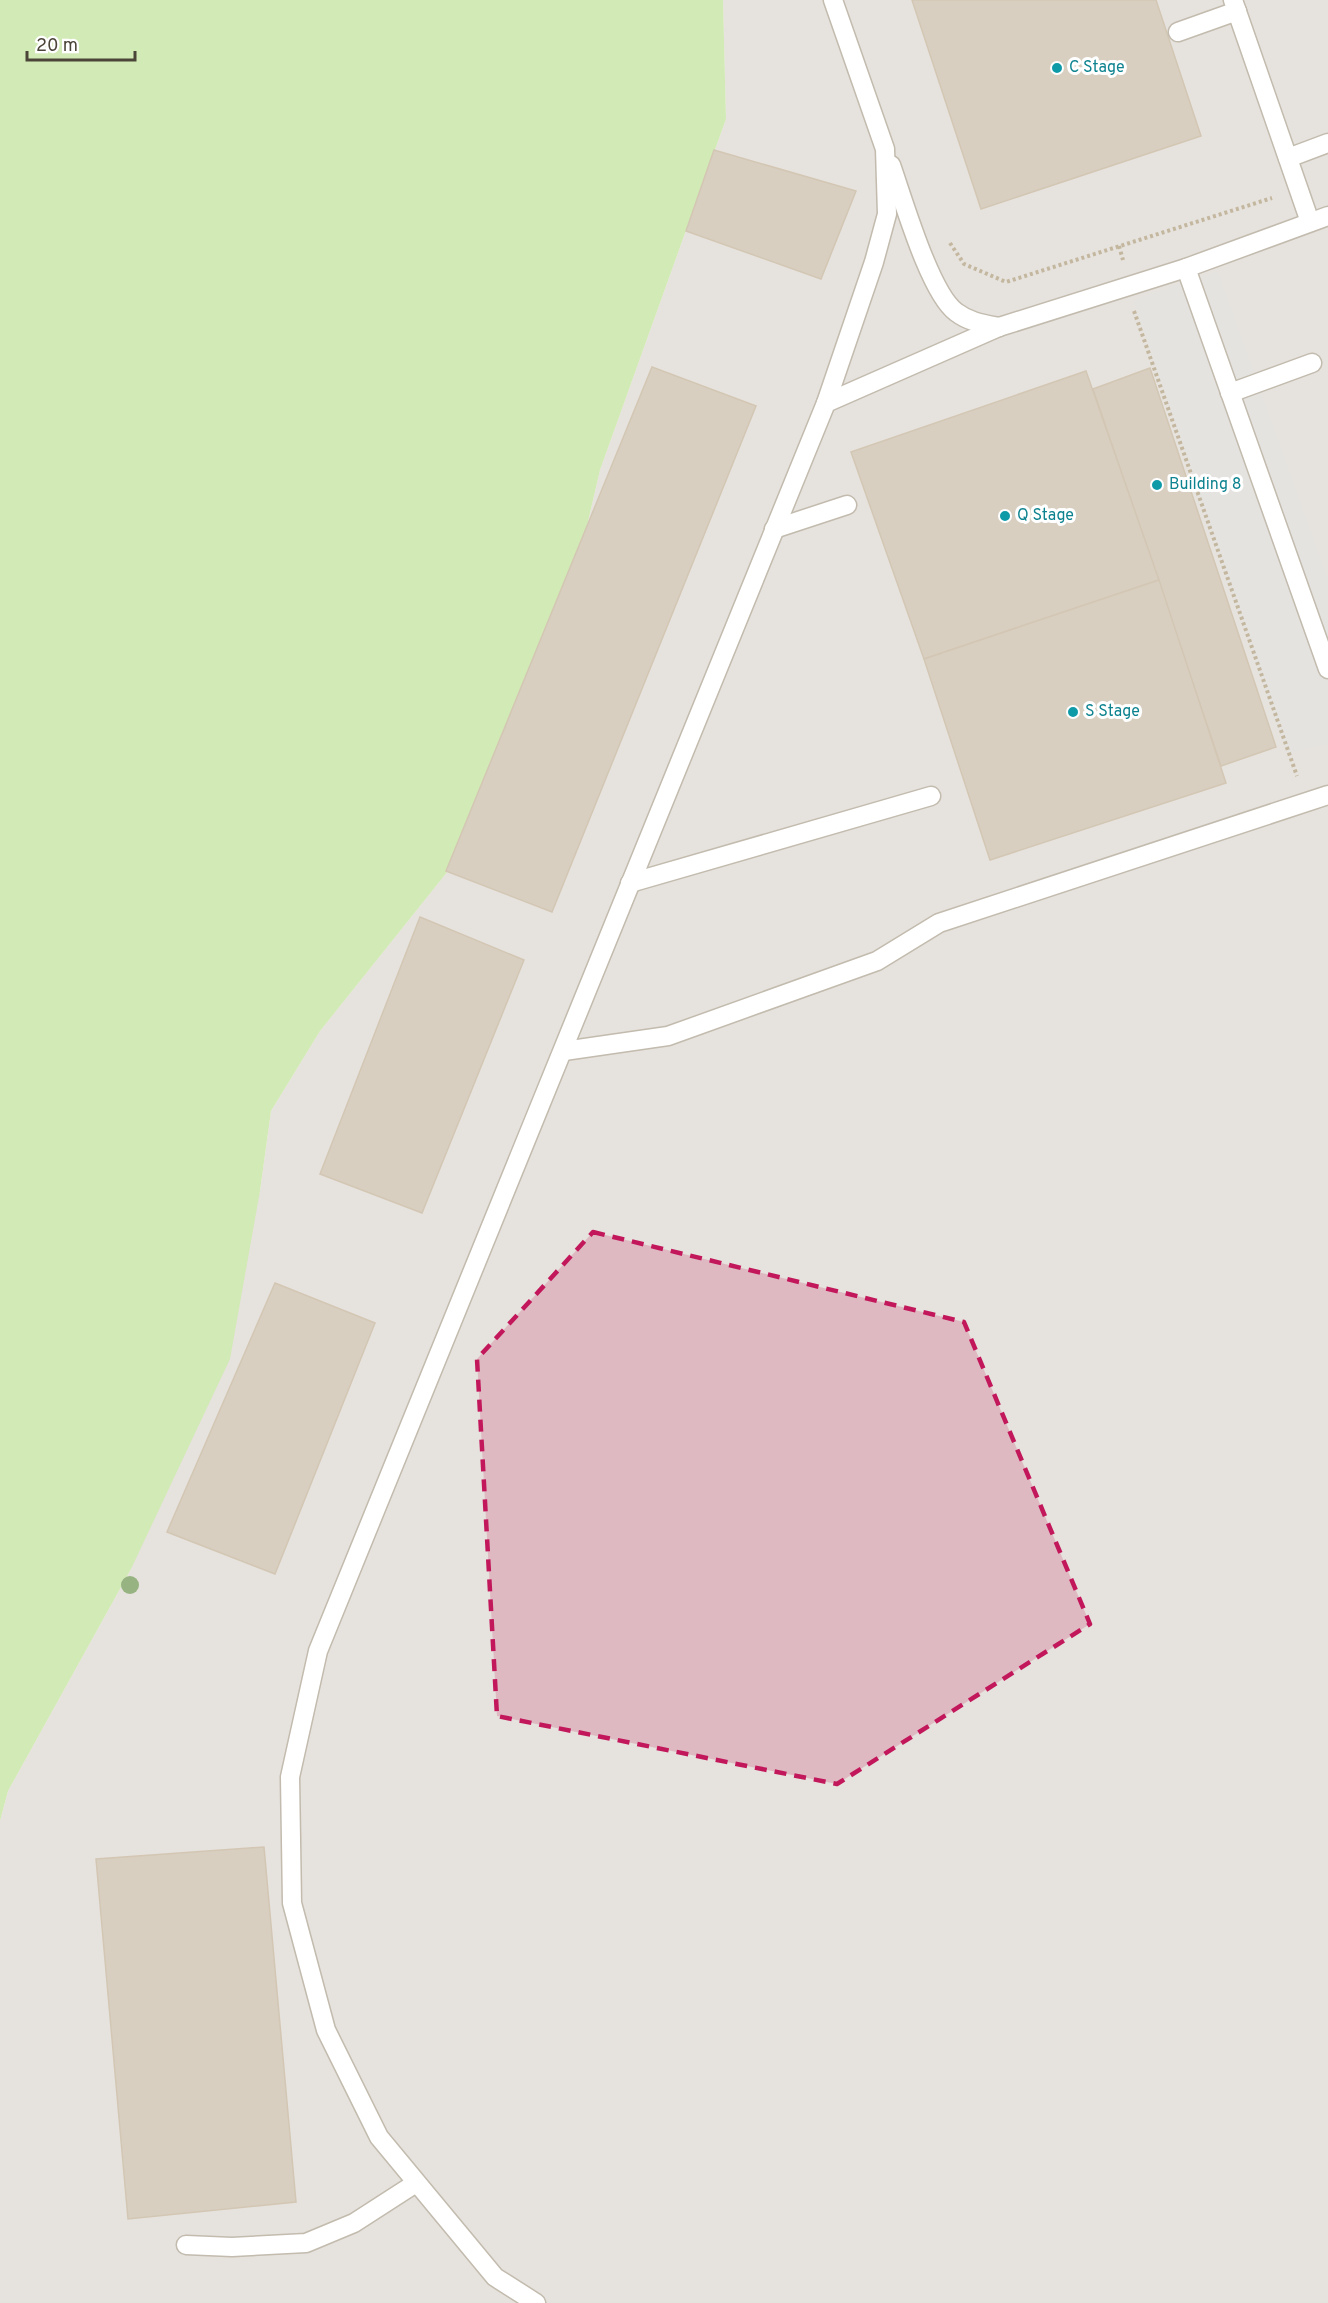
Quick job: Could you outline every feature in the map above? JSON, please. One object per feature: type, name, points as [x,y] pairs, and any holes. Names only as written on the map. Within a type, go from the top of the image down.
[{"type":"lane","points":[[833,0],[936,289],[954,311],[974,323],[999,327]]},
{"type":"lane","points":[[1178,32],[1237,4],[1310,222]]},
{"type":"lane","points":[[1288,158],[1328,143]]},
{"type":"lane","points":[[536,2303],[495,2277],[379,2137],[326,2031],[292,1903],[290,1777],[318,1651],[826,404],[874,262],[887,214],[885,149]]},
{"type":"lane","points":[[826,404],[999,327],[1186,268],[1328,216]]},
{"type":"lane","points":[[1186,268],[1328,669]]},
{"type":"lane","points":[[1230,393],[1312,363]]},
{"type":"lane","points":[[774,529],[847,506]]},
{"type":"lane","points":[[564,1051],[668,1036],[878,961],[939,923],[1328,795]]},
{"type":"lane","points":[[630,883],[931,796]]},
{"type":"lane","points":[[186,2245],[232,2247],[306,2243],[354,2223],[416,2183]]},
{"type":"path","points":[[945,237],[964,264],[1006,282],[1299,189]]},
{"type":"path","points":[[1119,246],[1141,307],[1133,308],[1296,777]]},
{"type":"highlighted area","points":[[593,1232],[964,1322],[1090,1624],[837,1784],[497,1716],[477,1359]]},
{"type":"shaded area","points":[[723,0],[1328,0],[1328,2303],[0,2303],[0,1821],[8,1791],[131,1569],[260,1191],[271,1111],[320,1031],[480,831],[562,633],[600,470],[726,119]]},
{"type":"shaded area","points":[[1218,271],[1328,579],[1328,744],[1287,754],[1133,300]]},
{"type":"green space","points":[[0,0],[723,0],[726,119],[600,470],[562,633],[480,831],[320,1031],[271,1111],[260,1191],[230,1359],[131,1569],[8,1791],[0,1821]]},
{"type":"building","name":"C Stage","points":[[912,0],[1156,0],[1201,136],[981,209]]},
{"type":"building","points":[[714,150],[856,191],[821,279],[686,231]]},
{"type":"building","points":[[652,367],[756,406],[552,912],[446,871]]},
{"type":"building","name":"Building 8","points":[[1150,368],[1276,747],[1221,766],[1093,389]]},
{"type":"building","name":"Q Stage","points":[[1086,371],[1159,580],[924,659],[851,452]]},
{"type":"building","name":"S Stage","points":[[1159,580],[1226,783],[990,860],[924,659]]},
{"type":"building","points":[[420,917],[524,960],[422,1213],[320,1174]]},
{"type":"building","points":[[275,1283],[375,1323],[275,1574],[167,1532]]},
{"type":"building","points":[[264,1847],[296,2202],[128,2219],[96,1859]]},
{"type":"place","name":"C Stage","points":[[1057,68]]},
{"type":"place","name":"Building 8","points":[[1157,485]]},
{"type":"place","name":"Q Stage","points":[[1005,516]]},
{"type":"place","name":"S Stage","points":[[1073,712]]}]
